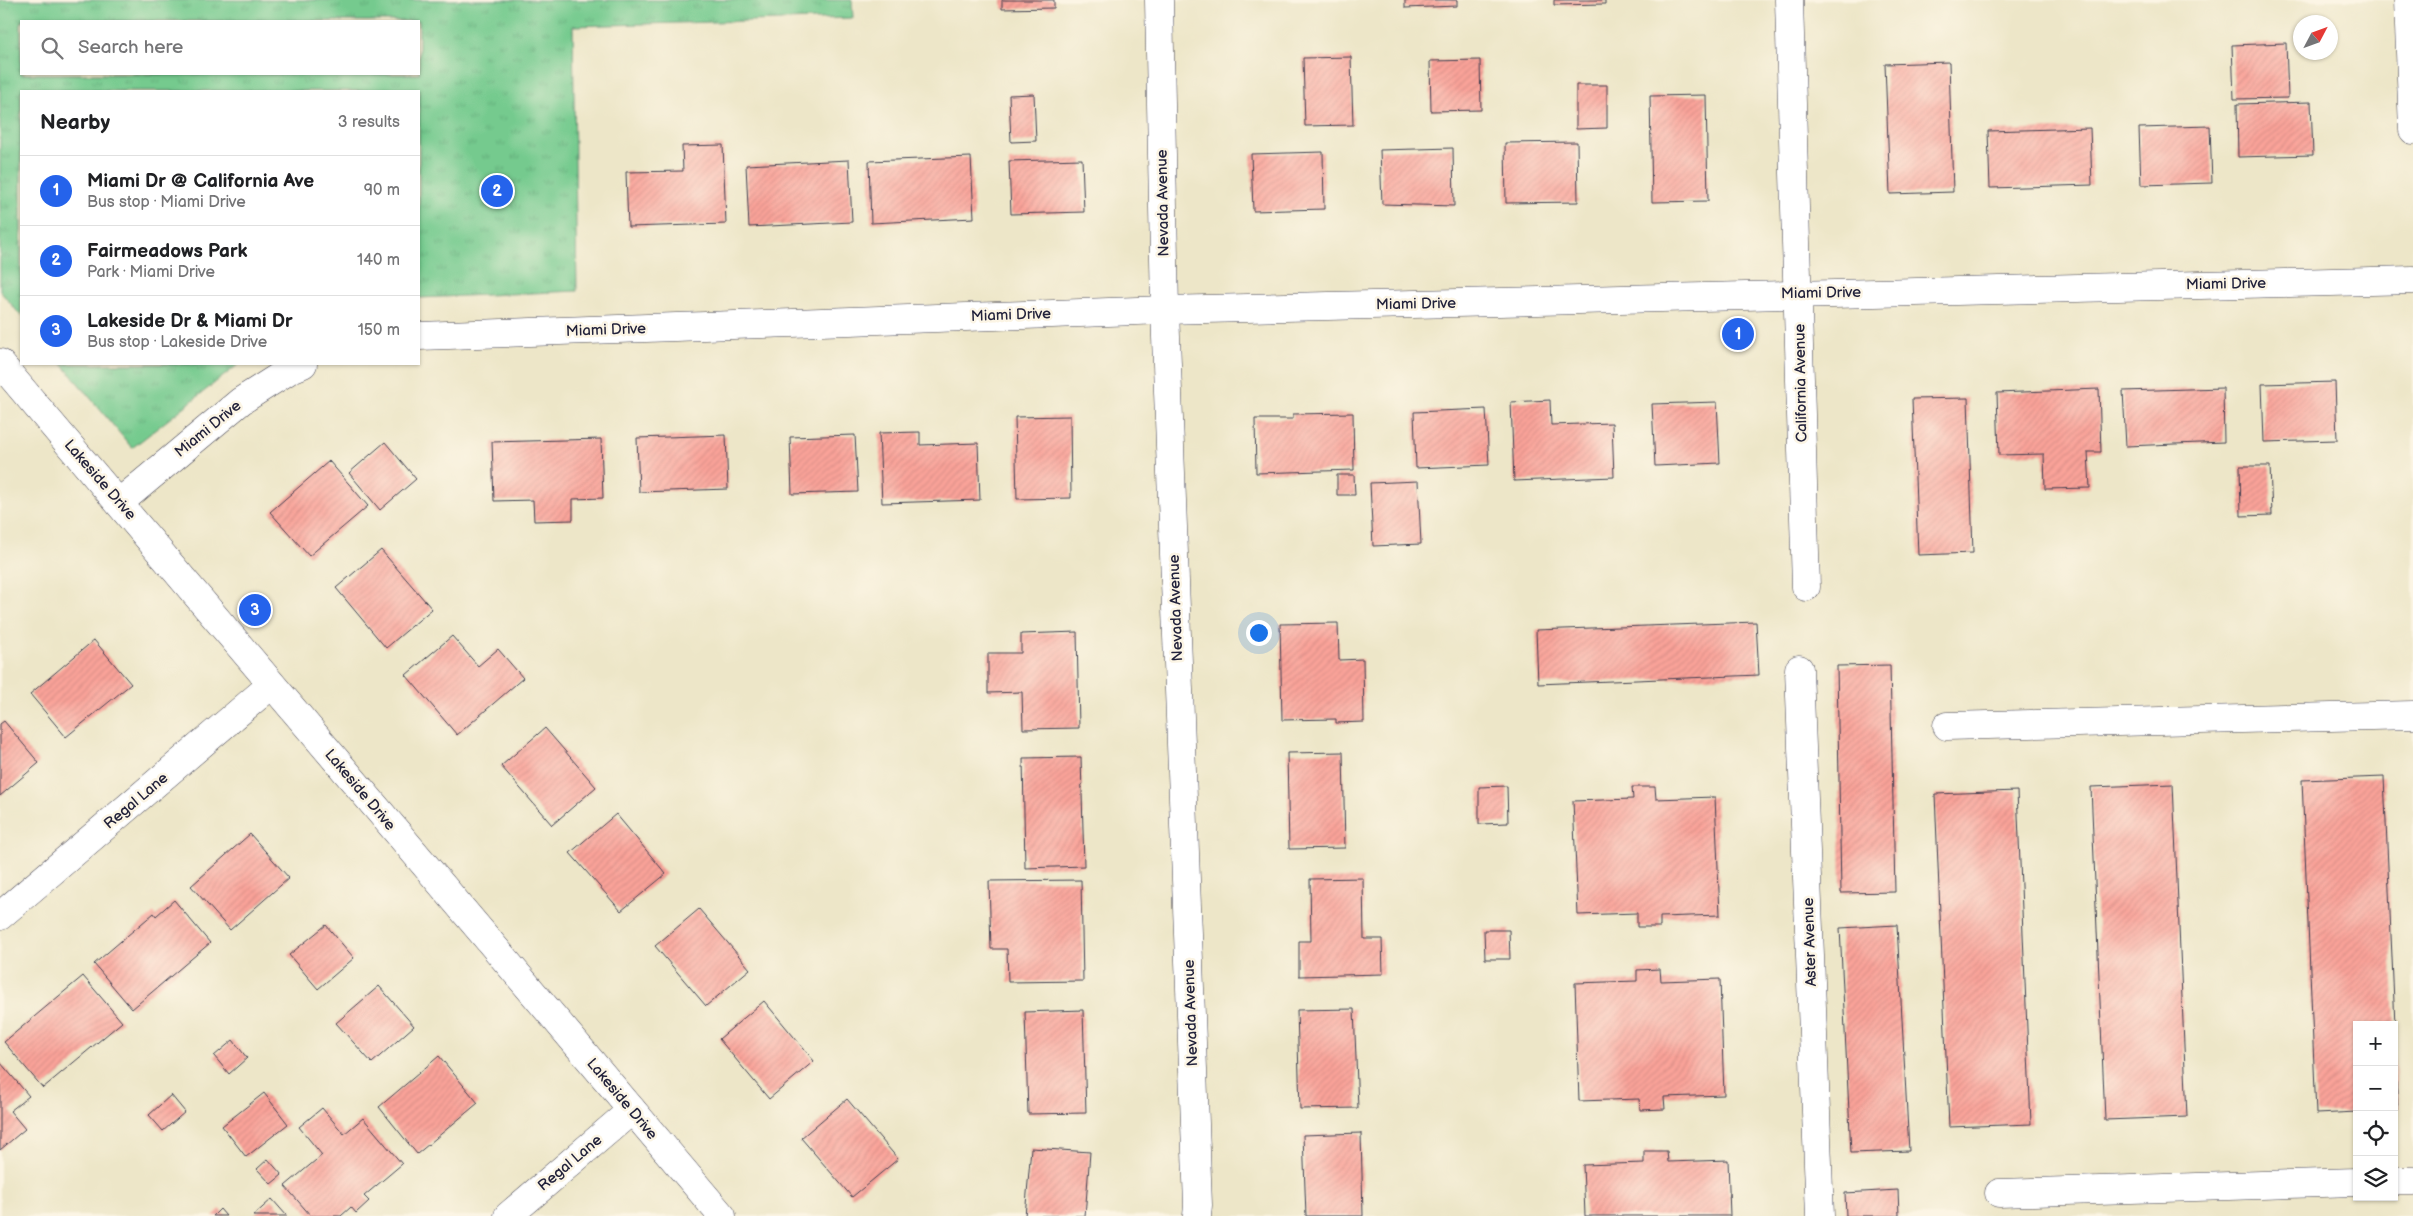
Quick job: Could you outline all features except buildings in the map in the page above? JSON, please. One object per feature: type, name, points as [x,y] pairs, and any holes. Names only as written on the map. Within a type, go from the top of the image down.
[{"type":"street","name":"Nevada Avenue","points":[[1159,0],[1165,310],[1197,1216]]},
{"type":"street","name":"California Avenue","points":[[1789,0],[1806,586]]},
{"type":"street","points":[[2408,0],[2413,130]]},
{"type":"street","name":"Miami Drive","points":[[420,336],[1165,310],[1799,293],[2413,280]]},
{"type":"street","name":"Lakeside Drive","points":[[0,363],[120,502],[271,685],[722,1216]]},
{"type":"street","name":"Miami Drive","points":[[120,502],[241,401],[291,369],[301,365]]},
{"type":"street","name":"Aster Avenue","points":[[1799,669],[1820,1216]]},
{"type":"street","name":"Regal Lane","points":[[0,916],[271,685]]},
{"type":"street","points":[[1947,726],[2413,715]]},
{"type":"street","name":"Regal Lane","points":[[508,1216],[632,1110]]},
{"type":"street","points":[[2398,1181],[2413,1181]]},
{"type":"street","points":[[1999,1193],[2353,1182]]},
{"type":"green space","points":[[0,0],[852,0],[853,18],[573,26],[577,291],[420,298],[420,90],[20,90],[20,315],[0,291]]},
{"type":"green space","points":[[63,365],[238,365],[132,448]]},
{"type":"place","name":"Fairmeadows Park","points":[[497,191]]},
{"type":"place","name":"Miami Dr @ California Ave","points":[[1738,334]]},
{"type":"place","name":"Lakeside Dr & Miami Dr","points":[[255,610]]}]
